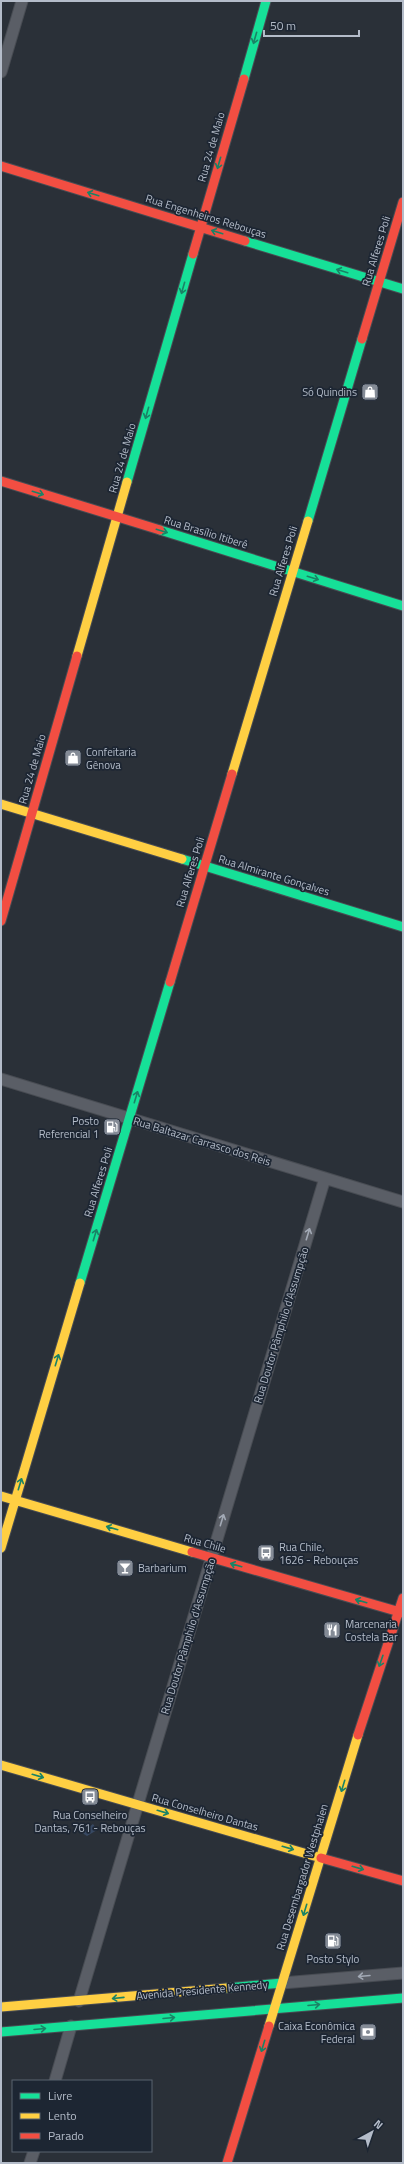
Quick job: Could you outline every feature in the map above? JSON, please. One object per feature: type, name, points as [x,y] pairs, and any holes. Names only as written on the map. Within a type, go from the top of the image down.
[{"type":"main road","name":"Rua 24 de Maio","points":[[1,922],[266,1]]},
{"type":"main road","name":"Rua Engenheiros Rebouças","points":[[1,166],[403,290]]},
{"type":"main road","name":"Rua Alferes Poli","points":[[1,1548],[403,202]]},
{"type":"main road","name":"Rua Brasílio Itiberê","points":[[1,481],[403,606]]},
{"type":"main road","name":"Rua Almirante Gonçalves","points":[[1,804],[403,927]]},
{"type":"main road","name":"Rua Chile","points":[[1,1496],[401,1612]]},
{"type":"main road","name":"Rua Desembargador Westphalen","points":[[227,2163],[380,1663],[401,1612],[403,1598]]},
{"type":"main road","name":"Rua Conselheiro Dantas","points":[[1,1765],[403,1881]]},
{"type":"main road","name":"Avenida Presidente Kennedy","points":[[1,2007],[282,1983]]},
{"type":"main road","points":[[142,1995],[145,2020]]},
{"type":"main road","points":[[1,2032],[403,1998]]},
{"type":"street","points":[[1,72],[22,1]]},
{"type":"street","name":"Rua Baltazar Carrasco dos Reis","points":[[1,1079],[403,1202]]},
{"type":"street","name":"Rua Doutor Pâmphilo d'Assumpção","points":[[79,2001],[324,1178]]},
{"type":"street","name":"Avenida Presidente Kennedy","points":[[282,1983],[403,1973]]},
{"type":"street","points":[[55,2080],[71,2026]]},
{"type":"street","points":[[30,2163],[34,2152]]},
{"type":"water","points":[[93,1824],[97,1830],[87,1836],[79,1831],[80,1827],[88,1828]]},
{"type":"traffic: fast","points":[[244,79],[266,1]]},
{"type":"traffic: fast","points":[[245,241],[403,289]]},
{"type":"traffic: fast","points":[[127,482],[193,254]]},
{"type":"traffic: fast","points":[[308,521],[362,339]]},
{"type":"traffic: fast","points":[[160,530],[403,606]]},
{"type":"traffic: fast","points":[[182,859],[403,927]]},
{"type":"traffic: fast","points":[[80,1283],[170,982]]},
{"type":"traffic: fast","points":[[227,1988],[282,1983]]},
{"type":"traffic: fast","points":[[1,2032],[403,1998]]},
{"type":"traffic: slow","points":[[77,656],[127,482]]},
{"type":"traffic: slow","points":[[232,774],[308,521]]},
{"type":"traffic: slow","points":[[1,804],[182,859]]},
{"type":"traffic: slow","points":[[1,1548],[80,1283]]},
{"type":"traffic: slow","points":[[1,1496],[192,1552]]},
{"type":"traffic: slow","points":[[269,2026],[358,1735]]},
{"type":"traffic: slow","points":[[1,1765],[321,1858]]},
{"type":"traffic: slow","points":[[1,2007],[227,1988]]},
{"type":"traffic: jam","points":[[193,254],[244,79]]},
{"type":"traffic: jam","points":[[1,166],[245,241]]},
{"type":"traffic: jam","points":[[362,339],[403,202]]},
{"type":"traffic: jam","points":[[1,481],[160,530]]},
{"type":"traffic: jam","points":[[1,921],[77,656]]},
{"type":"traffic: jam","points":[[170,982],[232,774]]},
{"type":"traffic: jam","points":[[192,1552],[403,1613]]},
{"type":"traffic: jam","points":[[358,1735],[403,1598]]},
{"type":"traffic: jam","points":[[321,1858],[403,1881]]},
{"type":"traffic: jam","points":[[227,2163],[269,2026]]},
{"type":"place","name":"Só Quindins","points":[[370,392]]},
{"type":"place","name":"Confeitaria Gênova","points":[[73,758]]},
{"type":"place","name":"Posto Referencial 1","points":[[112,1127]]},
{"type":"place","name":"Rua Chile, 1626 - Rebouças","points":[[266,1553]]},
{"type":"place","name":"Barbarium","points":[[125,1568]]},
{"type":"place","name":"Marcenaria Costela Bar","points":[[332,1630]]},
{"type":"place","name":"Rua Conselheiro Dantas, 761 - Rebouças","points":[[90,1797]]},
{"type":"place","name":"Posto Stylo","points":[[333,1941]]},
{"type":"place","name":"Caixa Econômica Federal","points":[[368,2032]]}]
